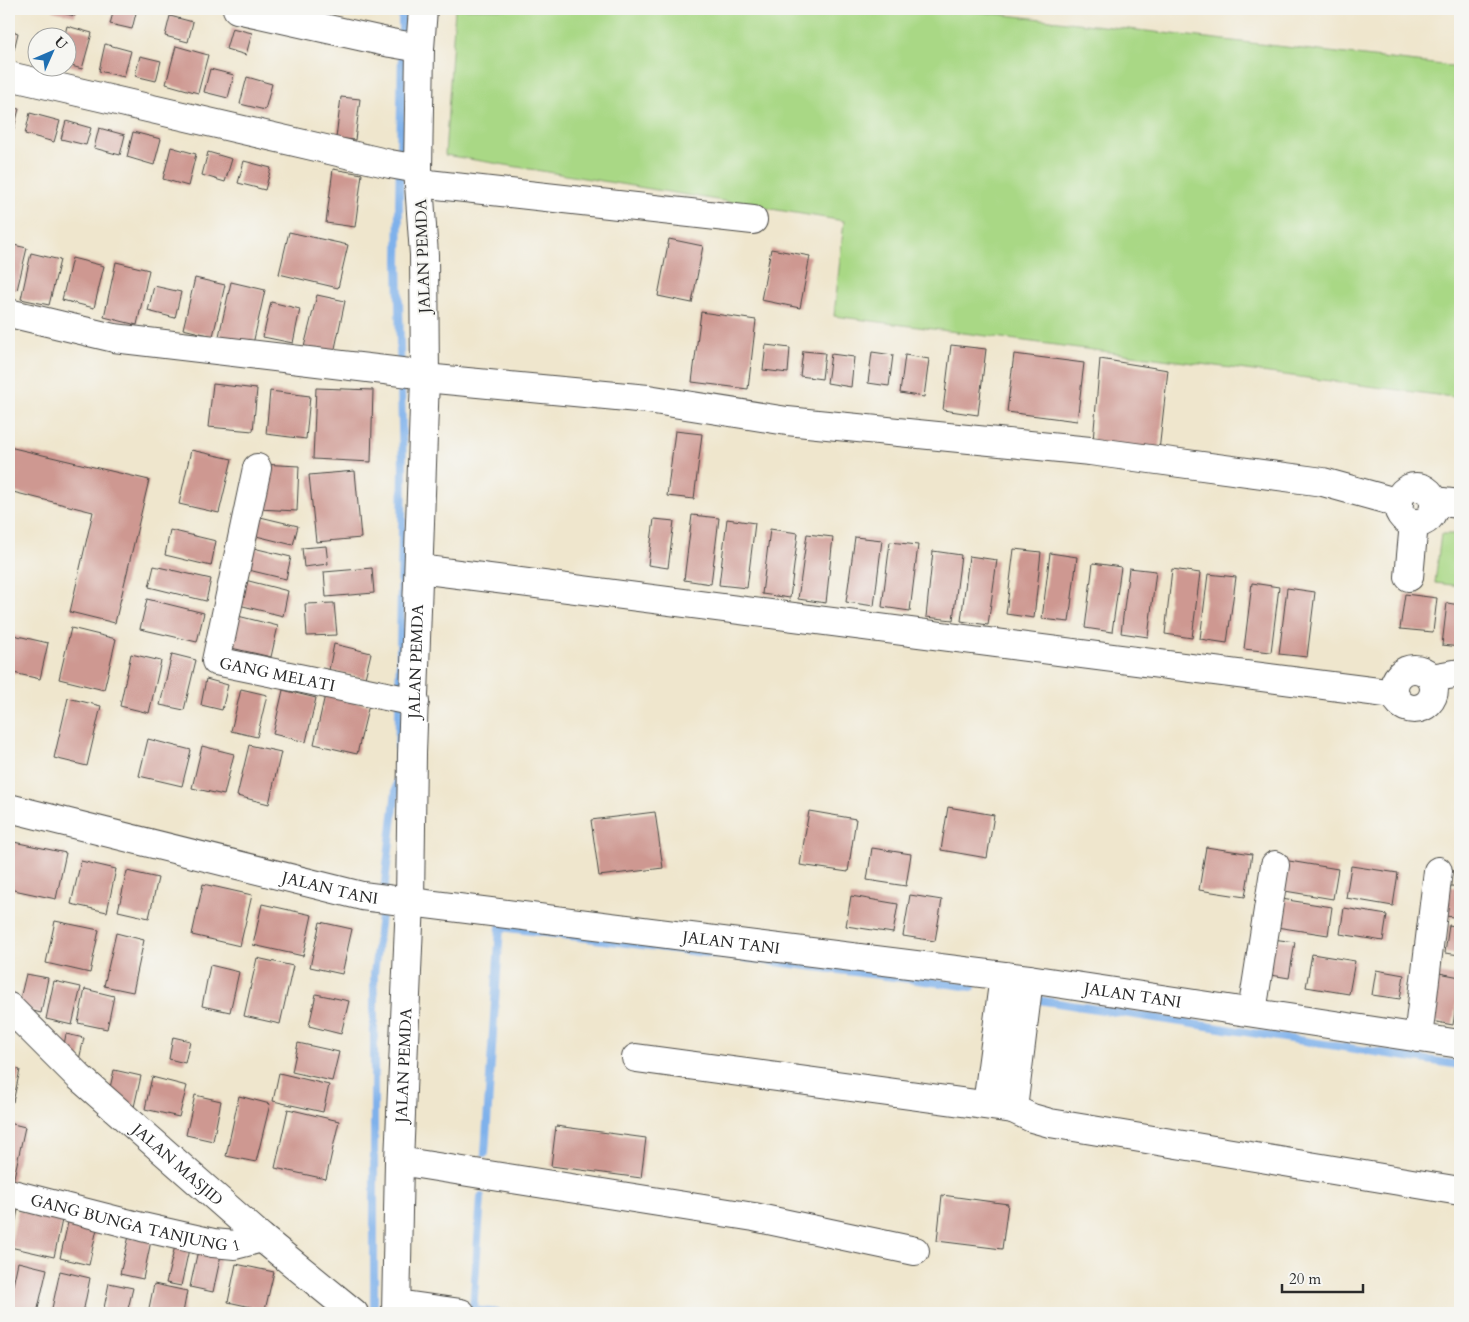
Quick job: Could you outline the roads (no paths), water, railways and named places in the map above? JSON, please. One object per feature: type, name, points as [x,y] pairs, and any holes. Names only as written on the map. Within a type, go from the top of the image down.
[{"type":"street","points":[[237,9],[407,46]]},
{"type":"street","name":"JALAN PEMDA","points":[[397,1309],[402,900],[415,702],[419,569],[414,374],[424,255],[409,171],[407,46],[423,9]]},
{"type":"street","points":[[9,76],[409,171],[753,220]]},
{"type":"street","points":[[9,312],[114,338],[414,374],[648,399],[787,421],[1090,451],[1323,482],[1423,521],[1447,502]]},
{"type":"street","name":"GANG MELATI","points":[[257,468],[216,661],[415,702]]},
{"type":"street","points":[[1406,513],[1409,577]]},
{"type":"street","points":[[419,569],[1394,694],[1401,706],[1415,710],[1428,704],[1434,692],[1431,678],[1460,673]]},
{"type":"street","name":"JALAN TANI","points":[[9,808],[362,896],[1016,978],[1460,1044]]},
{"type":"street","points":[[1252,1012],[1275,865]]},
{"type":"street","points":[[1418,1038],[1438,871]]},
{"type":"street","points":[[1000,1107],[1016,978]]},
{"type":"street","name":"JALAN MASJID","points":[[9,1007],[79,1077],[262,1238],[354,1313]]},
{"type":"street","points":[[636,1058],[1000,1107],[1050,1123],[1460,1191]]},
{"type":"street","points":[[399,1161],[754,1218],[915,1251]]},
{"type":"street","name":"GANG BUNGA TANJUNG 1","points":[[9,1193],[213,1243],[235,1244],[262,1238]]},
{"type":"street","points":[[397,1309],[461,1313]]},
{"type":"waterway","points":[[402,9],[402,39]]},
{"type":"waterway","points":[[374,1313],[374,974],[398,774],[403,468],[398,261],[402,51]]},
{"type":"waterway","points":[[485,1153],[500,927],[972,987]]},
{"type":"waterway","points":[[1038,1000],[1460,1065]]},
{"type":"waterway","points":[[481,1197],[473,1310],[500,1313]]}]
